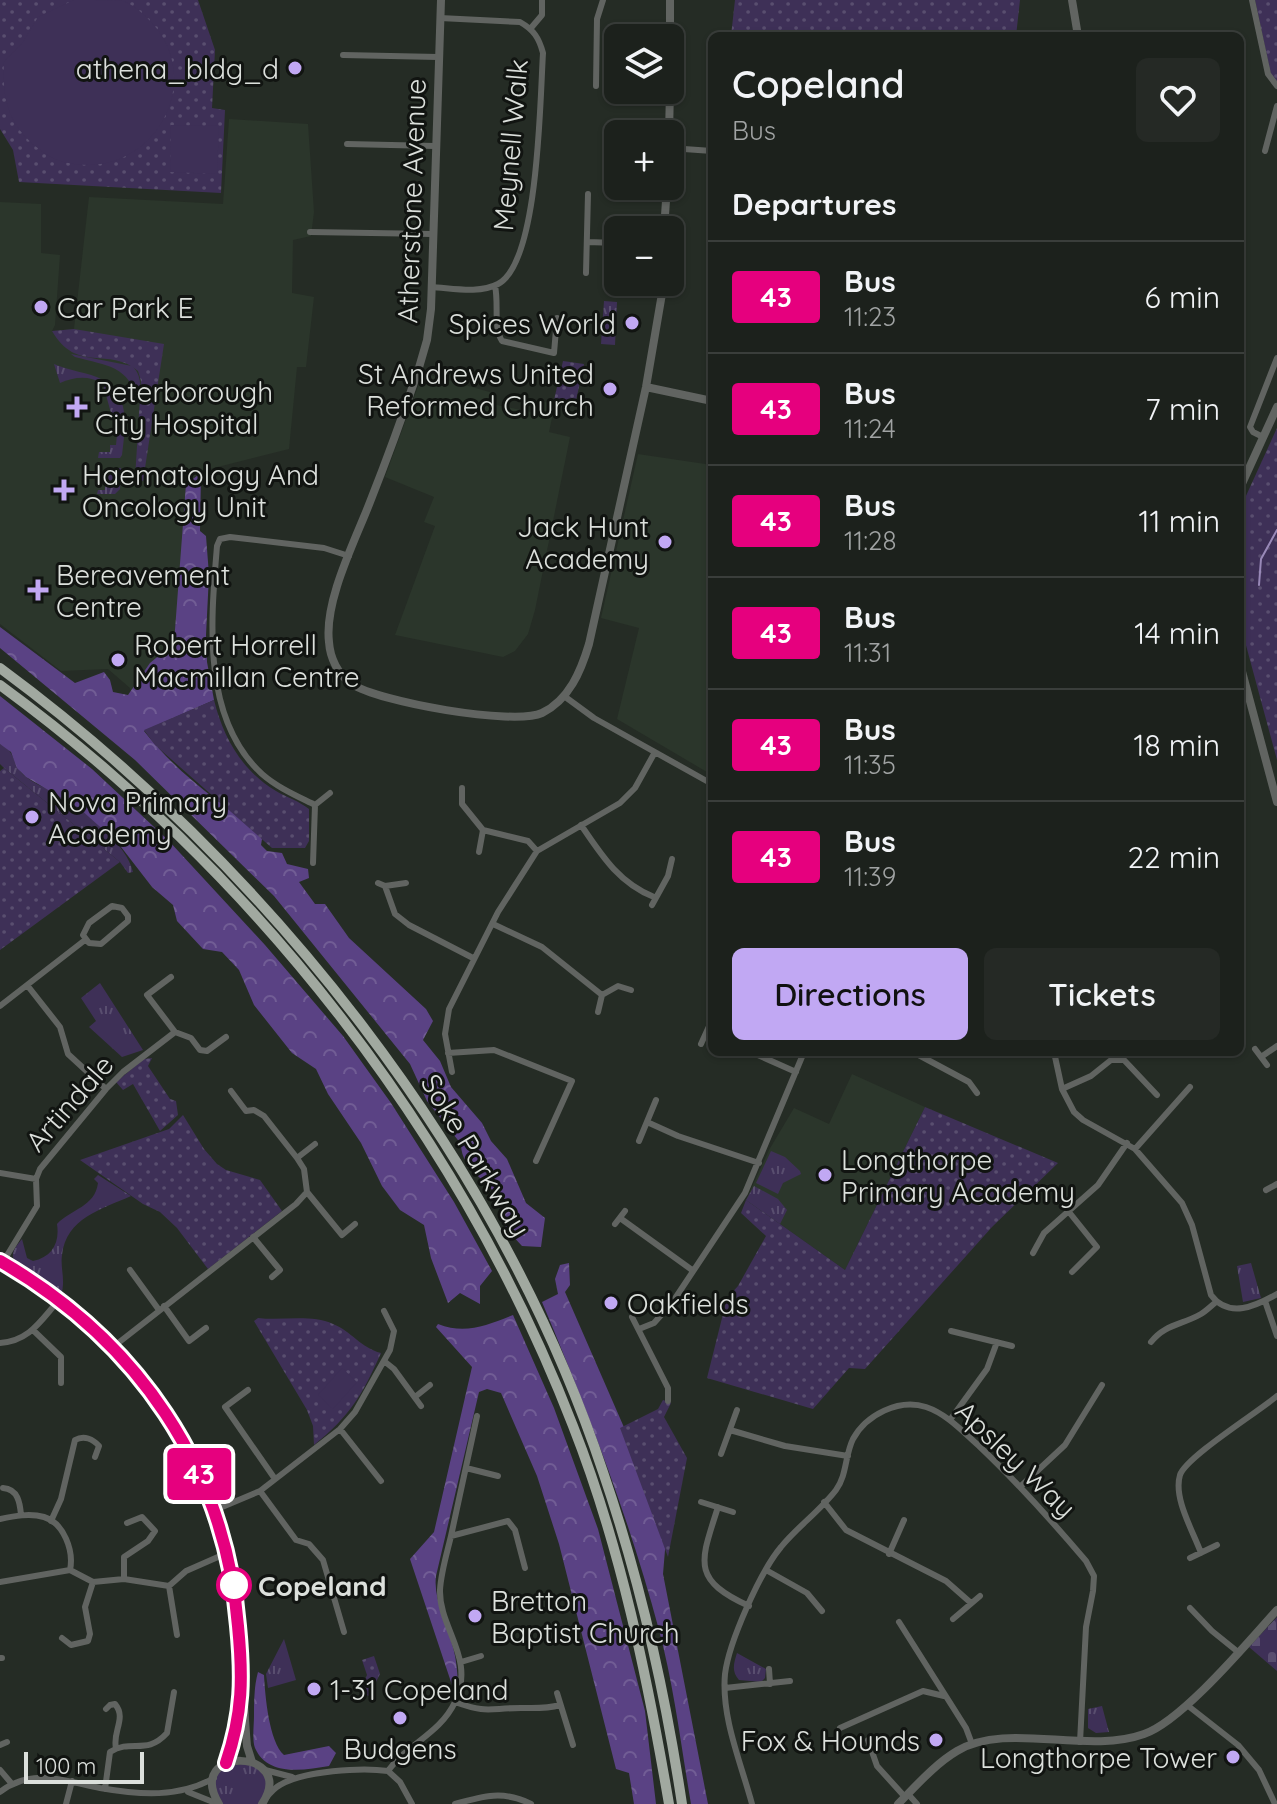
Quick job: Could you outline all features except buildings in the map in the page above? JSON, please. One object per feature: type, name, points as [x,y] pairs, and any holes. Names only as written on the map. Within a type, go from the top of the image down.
[{"type":"highway","name":"Soke Parkway","points":[[0,668],[90,739],[142,786],[267,911],[386,1056],[454,1158],[543,1324],[602,1468],[645,1610],[682,1804]]},
{"type":"highway","name":"Soke Parkway","points":[[0,685],[83,750],[150,810],[280,944],[380,1069],[465,1200],[532,1330],[588,1467],[634,1624],[669,1804]]},
{"type":"street","name":"Atherstone Avenue","points":[[441,0],[429,327],[420,366],[349,556],[331,613],[329,643],[336,667],[352,684],[391,698],[505,718],[537,715],[564,696]]},
{"type":"street","points":[[531,28],[542,15],[542,0]]},
{"type":"street","points":[[596,86],[597,19],[603,0]]},
{"type":"street","points":[[670,0],[670,24]]},
{"type":"street","points":[[1072,0],[1077,32]]},
{"type":"street","points":[[1252,0],[1268,74],[1277,86]]},
{"type":"street","name":"Meynell Walk","points":[[440,18],[520,22],[531,28],[543,53],[531,211],[523,246],[512,273],[495,286]]},
{"type":"street","points":[[343,55],[438,57]]},
{"type":"street","points":[[1265,151],[1277,106]]},
{"type":"street","points":[[347,144],[435,146]]},
{"type":"street","points":[[684,149],[708,151]]},
{"type":"street","points":[[586,273],[588,194]]},
{"type":"street","points":[[310,232],[432,234]]},
{"type":"street","points":[[587,242],[604,243]]},
{"type":"street","points":[[431,287],[484,289],[495,286],[499,301],[498,334],[502,341],[554,353],[557,318]]},
{"type":"street","points":[[662,296],[646,387],[589,644],[581,669],[564,696],[582,711],[708,782]]},
{"type":"street","points":[[1263,437],[1250,427],[1277,358]]},
{"type":"street","points":[[646,387],[708,400]]},
{"type":"street","points":[[1244,479],[1277,407]]},
{"type":"street","points":[[315,805],[285,791],[262,774],[243,752],[231,729],[216,676],[212,625],[217,546],[220,539],[230,537],[324,548],[349,556]]},
{"type":"street","points":[[1244,679],[1277,802]]},
{"type":"street","points":[[452,1072],[445,1034],[449,1009],[473,958],[537,851],[620,803],[635,788],[655,752]]},
{"type":"street","points":[[462,788],[462,804],[483,830],[528,841],[537,851]]},
{"type":"street","points":[[315,805],[330,793]]},
{"type":"street","points":[[313,863],[315,805]]},
{"type":"street","points":[[581,825],[608,865],[634,889],[653,901],[668,876],[672,859]]},
{"type":"street","points":[[479,852],[483,830]]},
{"type":"street","points":[[303,852],[314,853]]},
{"type":"street","points":[[406,883],[382,885],[395,914],[409,925],[473,958]]},
{"type":"street","points":[[117,906],[126,912],[125,925],[101,944],[93,945],[85,940],[86,926],[108,908],[117,906]]},
{"type":"street","points":[[493,924],[542,947],[602,995]]},
{"type":"street","points":[[0,1006],[85,940]]},
{"type":"street","points":[[171,977],[147,995],[175,1032],[191,1038],[200,1050],[207,1051],[226,1037]]},
{"type":"street","points":[[27,985],[60,1027],[68,1054],[106,1089]]},
{"type":"street","points":[[598,1012],[602,995],[618,986],[631,990]]},
{"type":"street","name":"Artindale","points":[[1,1261],[37,1206],[36,1179],[40,1169],[106,1089],[175,1032]]},
{"type":"street","points":[[701,1044],[708,1035]]},
{"type":"street","points":[[1261,1057],[1277,1046]]},
{"type":"street","points":[[1255,1049],[1267,1065]]},
{"type":"street","points":[[448,1053],[494,1050],[572,1081],[536,1161]]},
{"type":"street","points":[[760,1056],[796,1072]]},
{"type":"street","points":[[639,1329],[654,1323],[664,1312],[741,1200],[802,1056]]},
{"type":"street","points":[[920,1056],[969,1082],[977,1093]]},
{"type":"street","points":[[1055,1056],[1062,1089],[1074,1112],[1135,1149],[1182,1203],[1192,1225],[1211,1295],[1216,1302],[1237,1309],[1255,1306],[1277,1294]]},
{"type":"street","points":[[1062,1089],[1091,1076],[1111,1060],[1124,1060],[1157,1095]]},
{"type":"street","points":[[1135,1149],[1190,1087]]},
{"type":"street","points":[[231,1091],[246,1111],[254,1110],[264,1116],[297,1158],[304,1169],[307,1192],[342,1235],[355,1224]]},
{"type":"street","points":[[639,1141],[656,1100]]},
{"type":"street","points":[[647,1122],[678,1136],[759,1163]]},
{"type":"street","points":[[1033,1253],[1044,1233],[1098,1185],[1127,1143]]},
{"type":"street","points":[[297,1158],[315,1144]]},
{"type":"street","points":[[0,1173],[36,1179]]},
{"type":"street","points":[[1266,1190],[1277,1184]]},
{"type":"street","points":[[113,1347],[296,1204],[307,1192]]},
{"type":"street","points":[[1069,1212],[1097,1247],[1072,1272]]},
{"type":"street","points":[[620,1217],[692,1270]]},
{"type":"street","points":[[253,1237],[280,1270],[272,1277]]},
{"type":"street","points":[[1,1261],[59,1300],[113,1347],[142,1378],[192,1458],[215,1510],[227,1553],[237,1609],[242,1696],[247,1746],[252,1762]]},
{"type":"street","points":[[130,1270],[189,1341],[206,1328]]},
{"type":"street","points":[[0,1343],[22,1339],[34,1331],[59,1300]]},
{"type":"street","points":[[1265,1301],[1277,1336]]},
{"type":"street","points":[[1151,1342],[1159,1332],[1179,1321],[1200,1315],[1216,1302]]},
{"type":"street","points":[[215,1510],[260,1491],[340,1429],[355,1412],[390,1350],[394,1331],[384,1311]]},
{"type":"street","points":[[632,1317],[668,1388],[668,1401]]},
{"type":"street","points":[[34,1331],[61,1357],[61,1383]]},
{"type":"street","points":[[951,1331],[1012,1346]]},
{"type":"street","points":[[950,1420],[987,1369],[997,1342]]},
{"type":"street","points":[[384,1361],[394,1369],[421,1406]]},
{"type":"street","points":[[415,1397],[430,1385]]},
{"type":"street","points":[[1021,1486],[1065,1445],[1102,1385]]},
{"type":"street","points":[[248,1390],[225,1407],[275,1479]]},
{"type":"street","points":[[1201,1553],[1180,1497],[1180,1474],[1194,1457],[1277,1396]]},
{"type":"street","name":"Apsley Way","points":[[752,1804],[726,1709],[728,1658],[749,1606],[780,1547],[836,1490],[853,1439],[868,1421],[890,1408],[925,1406],[950,1420],[1021,1486],[1086,1561],[1094,1576],[1086,1627],[1080,1742]]},
{"type":"street","points":[[721,1454],[737,1410]]},
{"type":"street","points":[[388,1771],[399,1754],[430,1735],[455,1702],[461,1684],[461,1662],[441,1597],[442,1579],[477,1416]]},
{"type":"street","points":[[340,1429],[381,1481]]},
{"type":"street","points":[[730,1430],[785,1446],[848,1456]]},
{"type":"street","points":[[51,1521],[61,1499],[75,1440],[84,1437],[95,1441],[99,1446],[95,1457]]},
{"type":"street","points":[[466,1468],[498,1476]]},
{"type":"street","points":[[3,1488],[9,1488],[17,1496],[21,1515]]},
{"type":"street","points":[[260,1491],[296,1540],[309,1544],[323,1560],[344,1632]]},
{"type":"street","points":[[701,1502],[733,1512]]},
{"type":"street","points":[[824,1502],[846,1530],[946,1581],[971,1603]]},
{"type":"street","points":[[718,1507],[703,1566],[713,1586],[749,1606]]},
{"type":"street","points":[[0,1519],[21,1515],[44,1517],[51,1521],[63,1533],[72,1553],[70,1570]]},
{"type":"street","points":[[124,1579],[124,1557],[148,1541],[155,1531],[142,1517],[127,1523]]},
{"type":"street","points":[[889,1554],[904,1520]]},
{"type":"street","points":[[451,1536],[508,1521],[515,1530],[525,1568]]},
{"type":"street","points":[[1190,1558],[1217,1545]]},
{"type":"street","points":[[169,1586],[186,1571],[227,1553]]},
{"type":"street","points":[[0,1582],[70,1570],[93,1582],[124,1579],[169,1586]]},
{"type":"street","points":[[766,1570],[807,1593],[822,1611]]},
{"type":"street","points":[[62,1638],[71,1645],[88,1641],[90,1634],[85,1607],[93,1582]]},
{"type":"street","points":[[169,1586],[177,1635]]},
{"type":"street","points":[[953,1619],[980,1596]]},
{"type":"street","points":[[1190,1608],[1238,1652]]},
{"type":"street","points":[[904,1798],[940,1763],[972,1744],[1006,1738],[1103,1742],[1145,1734],[1187,1705],[1277,1610]]},
{"type":"street","points":[[899,1622],[966,1728],[972,1744]]},
{"type":"street","points":[[461,1662],[481,1656]]},
{"type":"street","points":[[769,1669],[770,1684]]},
{"type":"street","points":[[725,1688],[790,1681]]},
{"type":"street","points":[[840,1728],[923,1691],[944,1696]]},
{"type":"street","points":[[105,1789],[110,1752],[116,1748],[151,1746],[167,1733],[174,1692]]},
{"type":"street","points":[[557,1693],[573,1745]]},
{"type":"street","points":[[0,1792],[12,1784],[46,1776],[105,1789],[150,1794],[197,1788],[214,1778],[226,1763],[242,1696]]},
{"type":"street","points":[[455,1702],[489,1712],[523,1708],[538,1711],[560,1705]]},
{"type":"street","points":[[106,1709],[115,1704],[119,1709],[121,1719],[114,1736],[116,1748]]},
{"type":"street","points":[[1187,1705],[1238,1745],[1259,1770],[1275,1804]]},
{"type":"street","points":[[868,1740],[877,1766],[904,1798],[917,1804]]},
{"type":"street","points":[[226,1763],[240,1759],[295,1778]]},
{"type":"street","points":[[261,1768],[268,1782],[264,1801]]},
{"type":"street","points":[[264,1801],[281,1784],[295,1778],[368,1769],[388,1771],[400,1782],[412,1804]]},
{"type":"street","points":[[0,1770],[12,1784]]},
{"type":"street","points":[[214,1778],[213,1790],[218,1804]]},
{"type":"street","points":[[66,1804],[72,1781]]},
{"type":"street","points":[[185,1791],[218,1804]]},
{"type":"street","points":[[150,1794],[150,1804]]},
{"type":"street","points":[[455,1804],[488,1794],[517,1797],[531,1804]]},
{"type":"street","points":[[501,1804],[502,1794]]},
{"type":"shaded area","points":[[229,119],[308,124],[314,212],[311,236],[293,240],[292,293],[314,297],[306,367],[297,367],[289,449],[198,472],[197,670],[144,730],[130,688],[108,669],[61,671],[0,624],[0,202],[41,204],[41,253],[60,255],[52,331],[74,329],[89,197],[223,204]]},
{"type":"shaded area","points":[[423,373],[493,393],[492,404],[531,412],[535,400],[555,404],[549,432],[570,437],[528,634],[515,651],[503,657],[395,635],[435,526],[424,522],[434,497],[385,477]]},
{"type":"shaded area","name":"Jack Hunt Academy","points":[[638,454],[708,464],[708,773],[617,719],[639,628],[601,618]]},
{"type":"shaded area","name":"Longthorpe Primary Academy","points":[[852,1074],[925,1107],[845,1270],[746,1200],[769,1150],[794,1108],[829,1124]]},
{"type":"green space","points":[[0,0],[198,0],[215,50],[212,108],[225,110],[221,193],[19,182],[13,150],[0,129]]},
{"type":"green space","points":[[74,0],[123,1],[135,8],[152,23],[167,45],[173,68],[173,91],[166,114],[154,134],[136,150],[114,161],[77,164],[59,161],[48,155],[22,133],[6,101],[4,62],[23,42],[38,17]]},
{"type":"green space","points":[[735,0],[1020,0],[1016,32],[731,32]]},
{"type":"green space","points":[[1255,0],[1277,0],[1277,82],[1271,75]]},
{"type":"green space","points":[[171,125],[219,126],[217,174],[170,172]]},
{"type":"green space","points":[[604,301],[617,302],[615,345],[601,344]]},
{"type":"green space","points":[[74,329],[164,344],[143,481],[135,479],[141,381],[138,371],[116,360],[72,352],[52,331]]},
{"type":"green space","points":[[71,354],[132,366],[139,378],[139,402],[123,374],[107,365]]},
{"type":"green space","points":[[563,361],[584,364],[575,405],[554,400]]},
{"type":"green space","points":[[54,364],[103,380],[118,394],[125,424],[120,458],[98,458],[99,452],[110,452],[110,445],[116,445],[117,435],[103,384],[82,378],[60,383]]},
{"type":"green space","points":[[1277,428],[1277,760],[1244,638],[1244,500]]},
{"type":"green space","points":[[106,468],[121,468],[120,489],[115,494],[97,494],[98,490],[105,490]]},
{"type":"green space","points":[[201,473],[200,531],[206,536],[209,575],[207,662],[214,700],[144,731],[199,786],[263,833],[261,845],[267,851],[282,853],[287,864],[308,869],[309,878],[299,882],[315,904],[325,904],[349,938],[426,1009],[433,1021],[423,1040],[440,1061],[451,1087],[507,1159],[526,1203],[545,1218],[541,1247],[522,1246],[508,1230],[499,1198],[466,1163],[461,1144],[427,1101],[410,1064],[274,896],[135,760],[0,648],[0,627],[75,683],[104,672],[113,692],[128,695],[150,663],[174,643],[186,484]]},
{"type":"green space","points":[[0,696],[92,769],[168,840],[265,945],[343,1036],[391,1103],[454,1202],[492,1271],[480,1286],[480,1304],[460,1293],[448,1303],[431,1258],[424,1225],[400,1210],[382,1186],[361,1143],[328,1094],[316,1069],[292,1053],[254,1005],[239,970],[222,952],[203,949],[177,921],[173,905],[152,887],[118,843],[79,808],[26,777],[17,768],[11,752],[0,744]]},
{"type":"green space","points":[[214,700],[229,740],[253,774],[309,809],[309,841],[305,848],[272,848],[155,745],[144,730]]},
{"type":"green space","points":[[0,744],[9,750],[26,777],[70,801],[114,839],[133,872],[128,873],[120,862],[4,768],[0,764]]},
{"type":"green space","name":"Nova Primary Academy","points":[[4,768],[120,862],[0,950],[0,771]]},
{"type":"green space","points":[[100,983],[143,1050],[122,1057],[89,1027],[96,1021],[81,998]]},
{"type":"green space","points":[[152,1058],[148,1066],[170,1099],[176,1101],[178,1115],[160,1131],[133,1084],[123,1090],[116,1082],[144,1059]]},
{"type":"green space","points":[[925,1107],[1058,1163],[992,1227],[865,1369],[849,1368],[813,1409],[707,1378],[727,1298],[738,1286],[766,1236],[741,1213],[746,1200],[845,1270]]},
{"type":"green space","points":[[183,1115],[217,1164],[226,1170],[260,1180],[282,1211],[208,1269],[177,1228],[160,1212],[143,1204],[80,1160],[169,1129]]},
{"type":"green space","points":[[771,1151],[785,1157],[801,1174],[783,1183],[778,1194],[756,1183]]},
{"type":"green space","points":[[98,1175],[131,1196],[87,1216],[70,1232],[62,1255],[61,1294],[20,1266],[13,1252],[22,1239],[27,1258],[33,1261],[50,1253],[56,1243],[57,1224],[87,1203],[96,1191],[98,1183],[94,1179]]},
{"type":"green space","points":[[754,1186],[778,1199],[787,1210],[780,1224],[746,1200]]},
{"type":"green space","points":[[569,1263],[570,1285],[565,1292],[667,1526],[663,1574],[708,1804],[691,1804],[669,1673],[647,1588],[606,1464],[542,1302],[558,1294],[555,1279],[560,1265]]},
{"type":"green space","points":[[1251,1263],[1261,1298],[1243,1302],[1237,1266]]},
{"type":"green space","points":[[513,1315],[554,1408],[598,1529],[645,1711],[656,1804],[634,1804],[629,1773],[616,1769],[559,1544],[537,1476],[501,1393],[487,1389],[479,1392],[436,1576],[438,1602],[456,1663],[458,1682],[452,1685],[410,1559],[434,1532],[472,1367],[436,1327],[438,1324],[467,1329]]},
{"type":"green space","points":[[258,1318],[324,1321],[381,1353],[354,1404],[314,1445],[313,1426],[307,1410],[254,1321]]},
{"type":"green space","points":[[342,1368],[357,1382],[333,1409],[318,1395]]},
{"type":"green space","points":[[663,1400],[671,1403],[664,1417],[687,1458],[668,1557],[620,1428],[658,1409]]},
{"type":"green space","points":[[1277,1617],[1277,1671],[1249,1647]]},
{"type":"green space","points":[[284,1639],[296,1680],[268,1688],[266,1674]]},
{"type":"green space","points":[[737,1653],[766,1669],[761,1682],[736,1677],[734,1664]]},
{"type":"green space","points":[[374,1656],[380,1674],[369,1696],[364,1694],[362,1686],[367,1675],[362,1660]]},
{"type":"green space","points":[[258,1672],[264,1675],[269,1718],[279,1749],[284,1755],[329,1746],[336,1753],[329,1766],[288,1769],[269,1764],[261,1757],[253,1737]]},
{"type":"green space","points":[[1102,1706],[1109,1732],[1096,1733],[1088,1728],[1088,1709]]},
{"type":"green space","points":[[254,1762],[268,1782],[262,1804],[219,1804],[213,1781],[220,1768]]},
{"type":"waterway","points":[[1259,585],[1261,559],[1277,530]]},
{"type":"bus line","name":"43","points":[[0,1261],[59,1300],[113,1347],[142,1378],[166,1412],[204,1483],[215,1510],[233,1579],[237,1609],[242,1696],[226,1763]]},
{"type":"place","name":"athena_bldg_d","points":[[295,68]]},
{"type":"place","name":"Car Park E","points":[[41,307]]},
{"type":"place","name":"Spices World","points":[[632,323]]},
{"type":"place","name":"St Andrews United Reformed Church","points":[[610,389]]},
{"type":"place","name":"Peterborough City Hospital","points":[[77,407]]},
{"type":"place","name":"Haematology And Oncology Unit","points":[[64,490]]},
{"type":"place","name":"Jack Hunt Academy","points":[[665,542]]},
{"type":"place","name":"Bereavement Centre","points":[[38,590]]},
{"type":"place","name":"Robert Horrell Macmillan Centre","points":[[118,660]]},
{"type":"place","name":"Nova Primary Academy","points":[[32,817]]},
{"type":"place","name":"Longthorpe Primary Academy","points":[[825,1175]]},
{"type":"place","name":"Oakfields","points":[[611,1303]]},
{"type":"place","name":"Copeland","points":[[234,1585]]},
{"type":"place","name":"Bretton Baptist Church","points":[[475,1616]]},
{"type":"place","name":"1-31 Copeland","points":[[314,1689]]},
{"type":"place","name":"Budgens","points":[[400,1718]]},
{"type":"place","name":"Fox & Hounds","points":[[936,1740]]},
{"type":"place","name":"Longthorpe Tower","points":[[1233,1757]]}]
